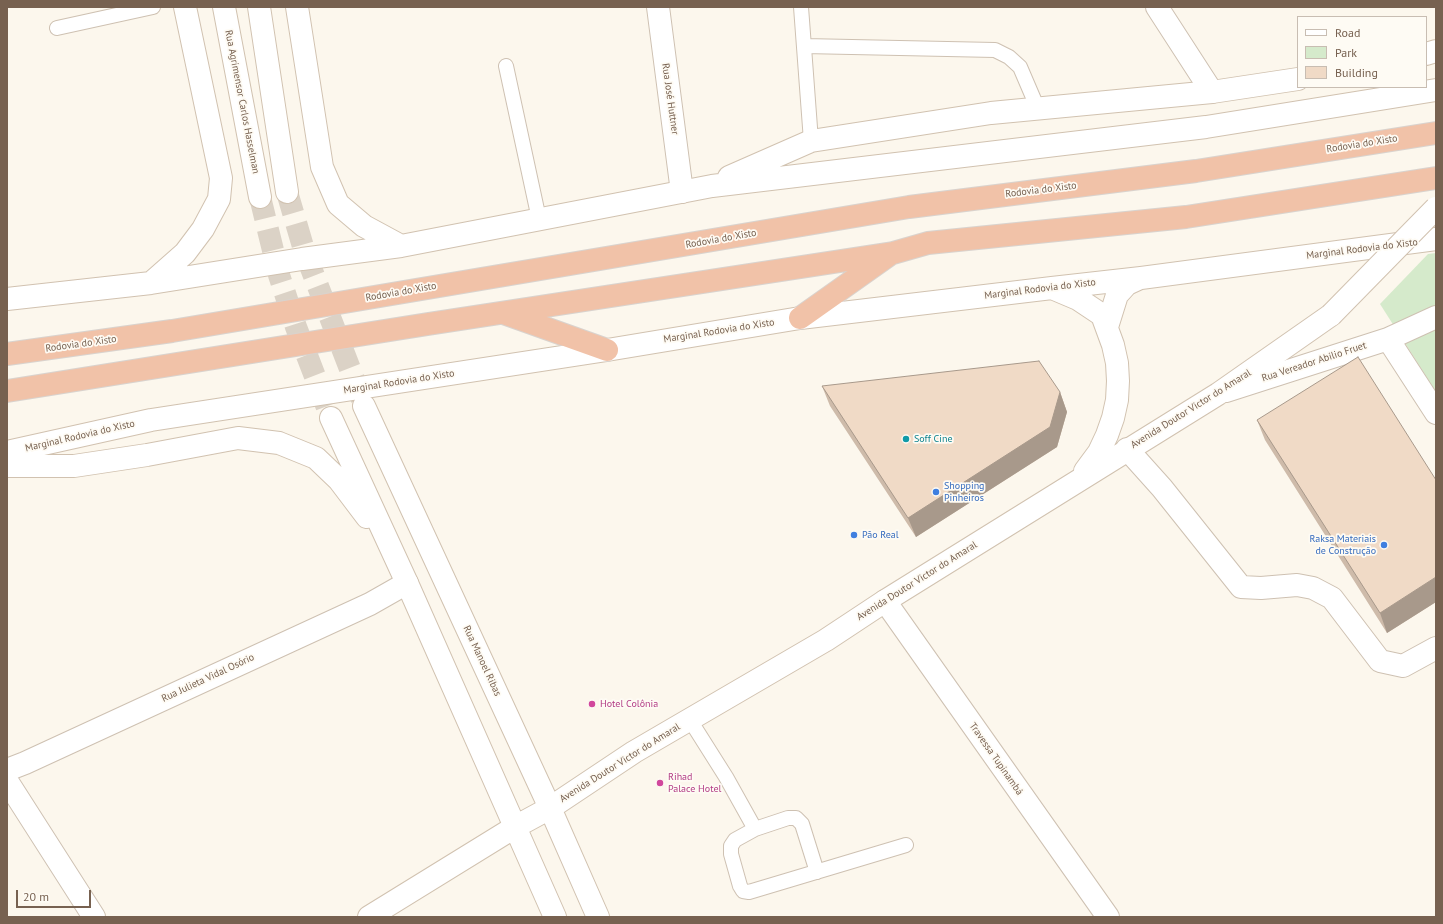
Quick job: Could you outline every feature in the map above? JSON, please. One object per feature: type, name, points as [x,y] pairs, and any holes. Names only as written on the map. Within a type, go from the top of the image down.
[{"type":"highway","name":"Rodovia do Xisto","points":[[7,354],[172,331],[909,207],[1196,170],[1436,133]]},
{"type":"highway","points":[[7,391],[893,252],[928,243],[1186,217],[1436,178]]},
{"type":"highway","points":[[800,318],[893,252]]},
{"type":"highway","points":[[503,313],[607,350]]},
{"type":"main road","points":[[151,283],[185,254],[203,229],[218,199],[221,178],[185,7]]},
{"type":"main road","name":"Rua Agrimensor Carlos Hasselman","points":[[224,7],[260,197]]},
{"type":"main road","points":[[259,7],[287,192]]},
{"type":"main road","points":[[297,7],[322,168],[338,204],[364,226],[401,246]]},
{"type":"main road","name":"Rua José Huttner","points":[[658,7],[682,192]]},
{"type":"main road","points":[[1157,7],[1212,92]]},
{"type":"main road","points":[[712,186],[811,141],[991,113],[1212,92],[1297,79]]},
{"type":"main road","points":[[7,299],[151,283],[302,259],[401,246],[712,186],[1206,127],[1436,90]]},
{"type":"main road","name":"Avenida Doutor Victor do Amaral","points":[[369,917],[515,827],[550,808],[634,752],[826,640],[885,601],[1076,481],[1218,394],[1330,315],[1436,208]]},
{"type":"main road","name":"Marginal Rodovia do Xisto","points":[[7,452],[151,420],[607,350],[800,318],[1141,278],[1436,239]]},
{"type":"main road","points":[[1107,327],[1117,295],[1127,284],[1141,278]]},
{"type":"main road","points":[[1052,288],[1065,292],[1091,306],[1102,315],[1113,345],[1117,363],[1117,400],[1111,424],[1099,452],[1076,481]]},
{"type":"main road","name":"Rua Vereador Abilio Fruet","points":[[1218,394],[1388,339],[1436,317]]},
{"type":"main road","points":[[1388,339],[1436,413]]},
{"type":"main road","name":"Rua Manoel Ribas","points":[[364,406],[550,808],[598,917]]},
{"type":"main road","points":[[331,418],[407,583],[555,917]]},
{"type":"main road","points":[[7,466],[74,466],[147,456],[238,438],[279,443],[316,458],[339,480],[390,546]]},
{"type":"main road","points":[[1127,449],[1162,488],[1241,587],[1262,588],[1297,585],[1313,588],[1332,598],[1380,661],[1403,666],[1436,648]]},
{"type":"main road","name":"Rua Julieta Vidal Osório","points":[[7,770],[370,604],[407,583]]},
{"type":"main road","name":"Travessa Tupinambá","points":[[885,601],[1108,917]]},
{"type":"main road","points":[[7,781],[94,917]]},
{"type":"lane","points":[[57,28],[153,7]]},
{"type":"lane","points":[[800,7],[811,141]]},
{"type":"lane","points":[[804,46],[995,50],[1009,57],[1020,67],[1038,109]]},
{"type":"lane","points":[[506,66],[539,219]]},
{"type":"lane","points":[[690,720],[726,776],[755,829]]},
{"type":"lane","points":[[817,872],[802,824],[796,818],[788,818],[755,829],[735,840],[731,846],[731,854],[740,886],[743,891],[748,892],[817,872],[906,845]]},
{"type":"green space","points":[[1436,253],[1436,392],[1380,304],[1428,254]]},
{"type":"building","name":"Raksa Materiais de Construção","points":[[1358,357],[1436,480],[1436,577],[1380,613],[1257,420]]},
{"type":"building","name":"Shopping Pinheiros","points":[[1039,361],[1060,392],[1050,427],[908,518],[822,386]]},
{"type":"tunnel","points":[[287,192],[304,250],[364,405]]},
{"type":"tunnel","points":[[260,197],[279,275],[296,327],[331,418]]},
{"type":"place","name":"Soff Cine","points":[[906,439]]},
{"type":"place","name":"Shopping Pinheiros","points":[[936,492]]},
{"type":"place","name":"Pão Real","points":[[854,535]]},
{"type":"place","name":"Raksa Materiais de Construção","points":[[1384,545]]},
{"type":"place","name":"Hotel Colônia","points":[[592,704]]},
{"type":"place","name":"Rihad Palace Hotel","points":[[660,783]]}]
